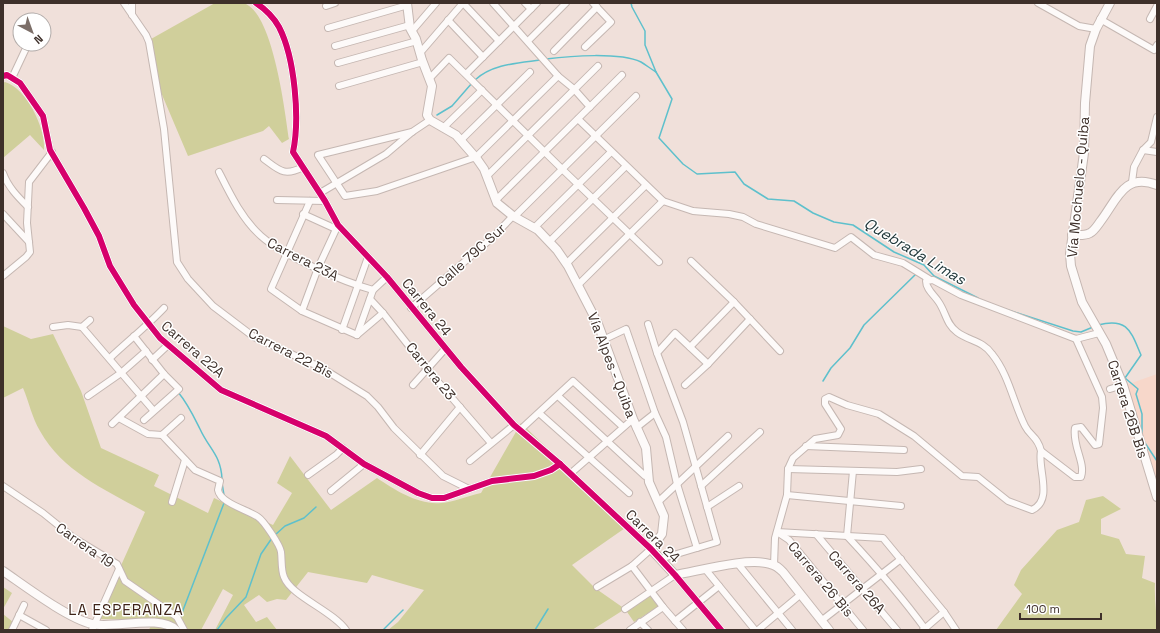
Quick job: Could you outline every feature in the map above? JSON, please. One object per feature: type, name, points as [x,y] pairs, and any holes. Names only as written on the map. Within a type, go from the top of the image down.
[{"type":"street","points":[[124,3],[132,15]]},
{"type":"street","points":[[132,3],[132,15]]},
{"type":"street","name":"Carrera 24","points":[[256,3],[265,9],[279,27],[290,59],[295,93],[297,132],[293,152],[325,201],[337,227],[387,277],[445,349],[514,425],[560,464],[651,549],[675,575]]},
{"type":"street","points":[[326,6],[335,3]]},
{"type":"street","points":[[335,46],[411,28],[436,3]]},
{"type":"street","points":[[420,53],[463,3],[499,41]]},
{"type":"street","points":[[493,3],[528,40],[558,76],[590,107]]},
{"type":"street","points":[[525,3],[531,9]]},
{"type":"street","points":[[466,74],[537,3]]},
{"type":"street","points":[[528,40],[566,3]]},
{"type":"street","points":[[1038,3],[1079,26],[1096,29]]},
{"type":"street","name":"Vía Mochuelo - Quiba","points":[[1096,329],[1082,302],[1071,266],[1070,254],[1084,153],[1088,60],[1090,46],[1100,19],[1110,3]]},
{"type":"street","points":[[320,193],[386,154],[412,132],[430,120],[427,115],[432,86],[417,41],[411,28],[407,4],[328,28]]},
{"type":"street","points":[[554,51],[595,5],[611,22],[585,48]]},
{"type":"street","points":[[1150,19],[1157,6]]},
{"type":"street","name":"Carrera 22 Bis","points":[[132,15],[149,42],[164,129],[177,262],[184,274],[213,306],[254,337],[322,368],[366,396],[378,407],[394,428],[443,476],[469,489]]},
{"type":"street","points":[[1100,19],[1154,50],[1157,45]]},
{"type":"street","points":[[448,20],[483,57]]},
{"type":"street","points":[[338,63],[417,41]]},
{"type":"street","points":[[3,76],[7,75],[12,78],[24,52]]},
{"type":"street","points":[[430,78],[449,58],[514,120],[578,185],[659,262]]},
{"type":"street","points":[[339,86],[423,62]]},
{"type":"street","points":[[487,176],[598,66]]},
{"type":"street","points":[[461,140],[530,72]]},
{"type":"street","points":[[496,200],[622,75]]},
{"type":"street","points":[[412,132],[318,155],[345,196],[377,191],[476,157],[558,76]]},
{"type":"street","name":"Carrera 22A","points":[[12,78],[20,82],[43,116],[52,152],[69,185],[84,208],[99,236],[110,266],[148,325],[168,345],[221,390],[326,436],[364,464],[418,493],[432,498],[444,498],[469,489]]},
{"type":"street","points":[[444,128],[482,90]]},
{"type":"street","name":"Calle 79C Sur","points":[[411,308],[494,237],[636,96]]},
{"type":"street","points":[[1132,182],[1134,167],[1143,150],[1151,142],[1157,118]]},
{"type":"street","points":[[578,119],[663,201],[694,211],[729,214],[742,217],[756,224],[835,248],[851,237],[874,255],[903,263],[929,279],[961,295],[1076,339],[1102,397],[1103,408],[1099,444],[1095,445],[1081,427],[1075,428],[1073,437],[1084,471],[1081,477],[1075,477],[1041,451]]},
{"type":"street","name":"Vía Alpes - Quiba","points":[[430,120],[461,140],[476,157],[487,176],[496,200],[513,217],[534,228],[550,241],[567,263],[578,284],[605,339],[632,419],[646,448],[650,486],[664,516],[664,526],[660,540],[651,549]]},
{"type":"street","points":[[1143,150],[1157,152]]},
{"type":"street","points":[[3,276],[26,258],[30,252],[28,207],[29,182],[52,152]]},
{"type":"street","points":[[534,228],[611,152]]},
{"type":"street","points":[[264,159],[285,172],[293,172],[303,167]]},
{"type":"street","points":[[550,241],[626,166]]},
{"type":"street","name":"Carrera 23A","points":[[219,172],[249,224],[274,247],[358,286],[373,290]]},
{"type":"street","points":[[3,173],[6,182],[28,207]]},
{"type":"street","points":[[1072,236],[1083,235],[1094,231],[1115,200],[1132,182],[1138,180],[1157,185]]},
{"type":"street","points":[[567,263],[646,185]]},
{"type":"street","points":[[278,200],[325,201]]},
{"type":"street","points":[[310,201],[303,214],[288,253],[270,289],[302,311],[342,330],[357,335]]},
{"type":"street","points":[[578,284],[663,201]]},
{"type":"street","points":[[3,214],[29,242]]},
{"type":"street","points":[[302,311],[318,268],[337,227],[303,214]]},
{"type":"street","points":[[342,330],[368,257]]},
{"type":"street","points":[[691,261],[734,302],[780,351]]},
{"type":"street","points":[[357,335],[373,290],[387,277]]},
{"type":"street","points":[[774,565],[776,532],[787,495],[788,469],[793,458],[815,439],[838,436],[841,432],[841,429],[825,404],[825,398],[829,397],[847,405],[879,414],[914,436],[962,476],[978,477],[1008,501],[1032,510],[1036,508],[1044,496],[1040,461],[1041,451],[1038,441],[1025,427],[1009,384],[994,356],[984,344],[957,333],[948,324],[941,305],[926,286],[926,281],[929,279]]},
{"type":"street","name":"Carrera 23","points":[[370,299],[384,313],[427,369],[460,407],[474,426],[491,443]]},
{"type":"street","points":[[690,347],[734,302]]},
{"type":"street","points":[[110,358],[148,325],[164,308]]},
{"type":"street","points":[[357,335],[384,313]]},
{"type":"street","points":[[684,385],[708,364],[750,319]]},
{"type":"street","points":[[82,327],[90,320]]},
{"type":"street","points":[[648,324],[657,353],[683,422],[717,542],[660,559]]},
{"type":"street","points":[[53,327],[68,325],[82,327],[153,410]]},
{"type":"street","points":[[605,339],[626,329],[655,413],[668,445],[677,484],[697,548]]},
{"type":"street","points":[[1076,339],[1096,329]]},
{"type":"street","name":"Carrera 26B Bis","points":[[1096,329],[1106,344],[1122,385],[1157,497]]},
{"type":"street","points":[[657,353],[675,333],[708,364]]},
{"type":"street","points":[[134,336],[152,360],[179,389],[153,410],[144,420]]},
{"type":"street","points":[[152,360],[168,345]]},
{"type":"street","points":[[413,385],[445,349]]},
{"type":"street","points":[[88,396],[121,373],[146,351]]},
{"type":"street","points":[[112,424],[164,374]]},
{"type":"street","points":[[520,430],[573,381],[623,427]]},
{"type":"street","points":[[1110,389],[1122,385]]},
{"type":"street","points":[[558,396],[645,476],[648,476]]},
{"type":"street","points":[[420,455],[460,407]]},
{"type":"street","points":[[539,413],[629,493]]},
{"type":"street","points":[[636,428],[655,413]]},
{"type":"street","points":[[119,418],[148,434],[162,435],[195,470],[220,481],[218,494],[259,517],[280,548],[284,577],[286,581],[298,592],[333,616],[346,630]]},
{"type":"street","points":[[162,435],[181,418]]},
{"type":"street","points":[[570,474],[632,419]]},
{"type":"street","points":[[470,461],[514,425]]},
{"type":"street","points":[[701,486],[760,432]]},
{"type":"street","points":[[658,502],[728,436]]},
{"type":"street","points":[[806,446],[904,450]]},
{"type":"street","points":[[308,475],[336,455],[343,448]]},
{"type":"street","points":[[172,502],[185,460]]},
{"type":"street","points":[[331,491],[364,464]]},
{"type":"street","points":[[469,489],[492,481],[534,476],[551,470],[560,464]]},
{"type":"street","points":[[788,469],[897,472],[921,469]]},
{"type":"street","points":[[854,471],[847,536],[882,574],[915,614],[924,630],[944,612]]},
{"type":"street","name":"Carrera 19","points":[[3,486],[42,513],[74,538],[115,563],[125,581],[179,620],[184,630]]},
{"type":"street","points":[[707,507],[739,486]]},
{"type":"street","points":[[787,495],[901,506]]},
{"type":"street","points":[[776,532],[883,538],[944,612],[956,630]]},
{"type":"street","name":"Carrera 26 Bis","points":[[776,532],[789,540],[863,630]]},
{"type":"street","name":"Carrera 26A","points":[[816,534],[897,630]]},
{"type":"street","points":[[597,587],[632,566],[651,549]]},
{"type":"street","points":[[821,621],[901,559]]},
{"type":"street","points":[[625,609],[675,575],[738,564],[762,563],[774,565],[783,572],[829,630]]},
{"type":"street","points":[[738,564],[792,630]]},
{"type":"street","points":[[632,566],[663,607],[683,630]]},
{"type":"street","points":[[93,627],[119,569]]},
{"type":"street","points":[[706,570],[718,586],[757,630],[800,595]]},
{"type":"street","points":[[3,571],[68,613],[93,627],[164,624],[176,630]]},
{"type":"street","points":[[675,575],[721,630]]},
{"type":"street","points":[[675,621],[718,586]]},
{"type":"street","points":[[12,630],[24,605]]},
{"type":"street","points":[[630,630],[663,607]]},
{"type":"street","points":[[19,615],[46,630]]},
{"type":"street","points":[[640,622],[648,630]]},
{"type":"shaded area","points":[[215,3],[243,3],[253,10],[262,23],[270,42],[276,64],[289,139],[282,143],[269,126],[263,131],[188,156],[160,90],[151,39]]},
{"type":"shaded area","points":[[5,82],[20,92],[33,110],[42,131],[44,150],[30,135],[3,158],[3,83]]},
{"type":"shaded area","points":[[3,326],[31,339],[53,334],[81,391],[101,448],[159,475],[154,486],[208,513],[214,498],[273,525],[292,493],[277,483],[290,456],[331,510],[377,478],[407,496],[424,502],[441,503],[481,493],[521,423],[628,526],[572,565],[595,588],[625,609],[592,630],[388,630],[398,622],[424,590],[372,575],[367,583],[308,572],[286,600],[277,599],[267,602],[259,595],[244,605],[256,622],[267,617],[277,630],[215,630],[233,595],[223,589],[201,630],[149,630],[153,620],[97,619],[145,512],[86,479],[61,458],[37,426],[23,388],[3,398]]},
{"type":"shaded area","points":[[1157,374],[1157,490],[1126,385]]},
{"type":"shaded area","points":[[1103,496],[1121,509],[1101,519],[1101,534],[1119,539],[1126,554],[1145,556],[1142,578],[1155,583],[1157,630],[996,630],[1022,594],[1014,585],[1021,570],[1057,530],[1079,522],[1086,500]]},
{"type":"shaded area","points":[[3,587],[12,593],[3,609]]},
{"type":"shaded area","points":[[650,593],[659,606],[634,622],[625,609]]},
{"type":"shaded area","points":[[3,614],[13,622],[9,630],[3,630]]},
{"type":"waterway","name":"Quebrada Limas","points":[[631,3],[645,31],[645,45],[656,72],[672,99],[659,138],[683,164],[697,174],[735,172],[744,184],[768,199],[794,201],[813,213],[834,222],[853,225],[894,252],[924,265],[934,276],[978,298]]},
{"type":"waterway","points":[[546,59],[581,56],[620,57],[641,62],[656,72]]},
{"type":"waterway","points":[[475,80],[497,67],[514,63],[540,60]]},
{"type":"waterway","points":[[437,115],[452,106],[472,83]]},
{"type":"waterway","points":[[823,381],[831,368],[850,348],[864,325],[917,273]]},
{"type":"waterway","name":"Quebrada Limas","points":[[1005,309],[1073,331],[1081,332],[1093,327]]},
{"type":"waterway","name":"Quebrada Limas","points":[[1098,325],[1116,323],[1127,328],[1131,333],[1141,355],[1125,378],[1138,389],[1136,394],[1142,414],[1142,436]]},
{"type":"waterway","points":[[178,392],[188,405],[203,436],[217,458],[222,479]]},
{"type":"waterway","name":"Quebrada Limas","points":[[1143,440],[1157,461]]},
{"type":"waterway","points":[[222,483],[224,495]]},
{"type":"waterway","points":[[180,618],[224,503]]},
{"type":"waterway","points":[[275,535],[285,526],[304,518],[316,507]]},
{"type":"waterway","points":[[217,630],[246,597],[261,554],[272,538]]},
{"type":"waterway","points":[[535,630],[548,609]]},
{"type":"waterway","points":[[383,630],[403,610]]},
{"type":"cycle path","points":[[256,3],[269,14],[279,27],[289,55],[295,89],[296,106],[293,152],[325,201],[338,225],[387,277],[461,367],[514,425],[560,464],[651,549],[721,630]]},
{"type":"cycle path","points":[[3,76],[7,75],[20,83],[43,116],[50,150],[99,236],[110,266],[134,305],[160,338],[221,390],[326,436],[364,464],[418,493],[432,498],[444,498],[492,481],[534,476],[551,470],[560,464]]},
{"type":"district","name":"LA ESPERANZA","points":[[126,609]]}]
